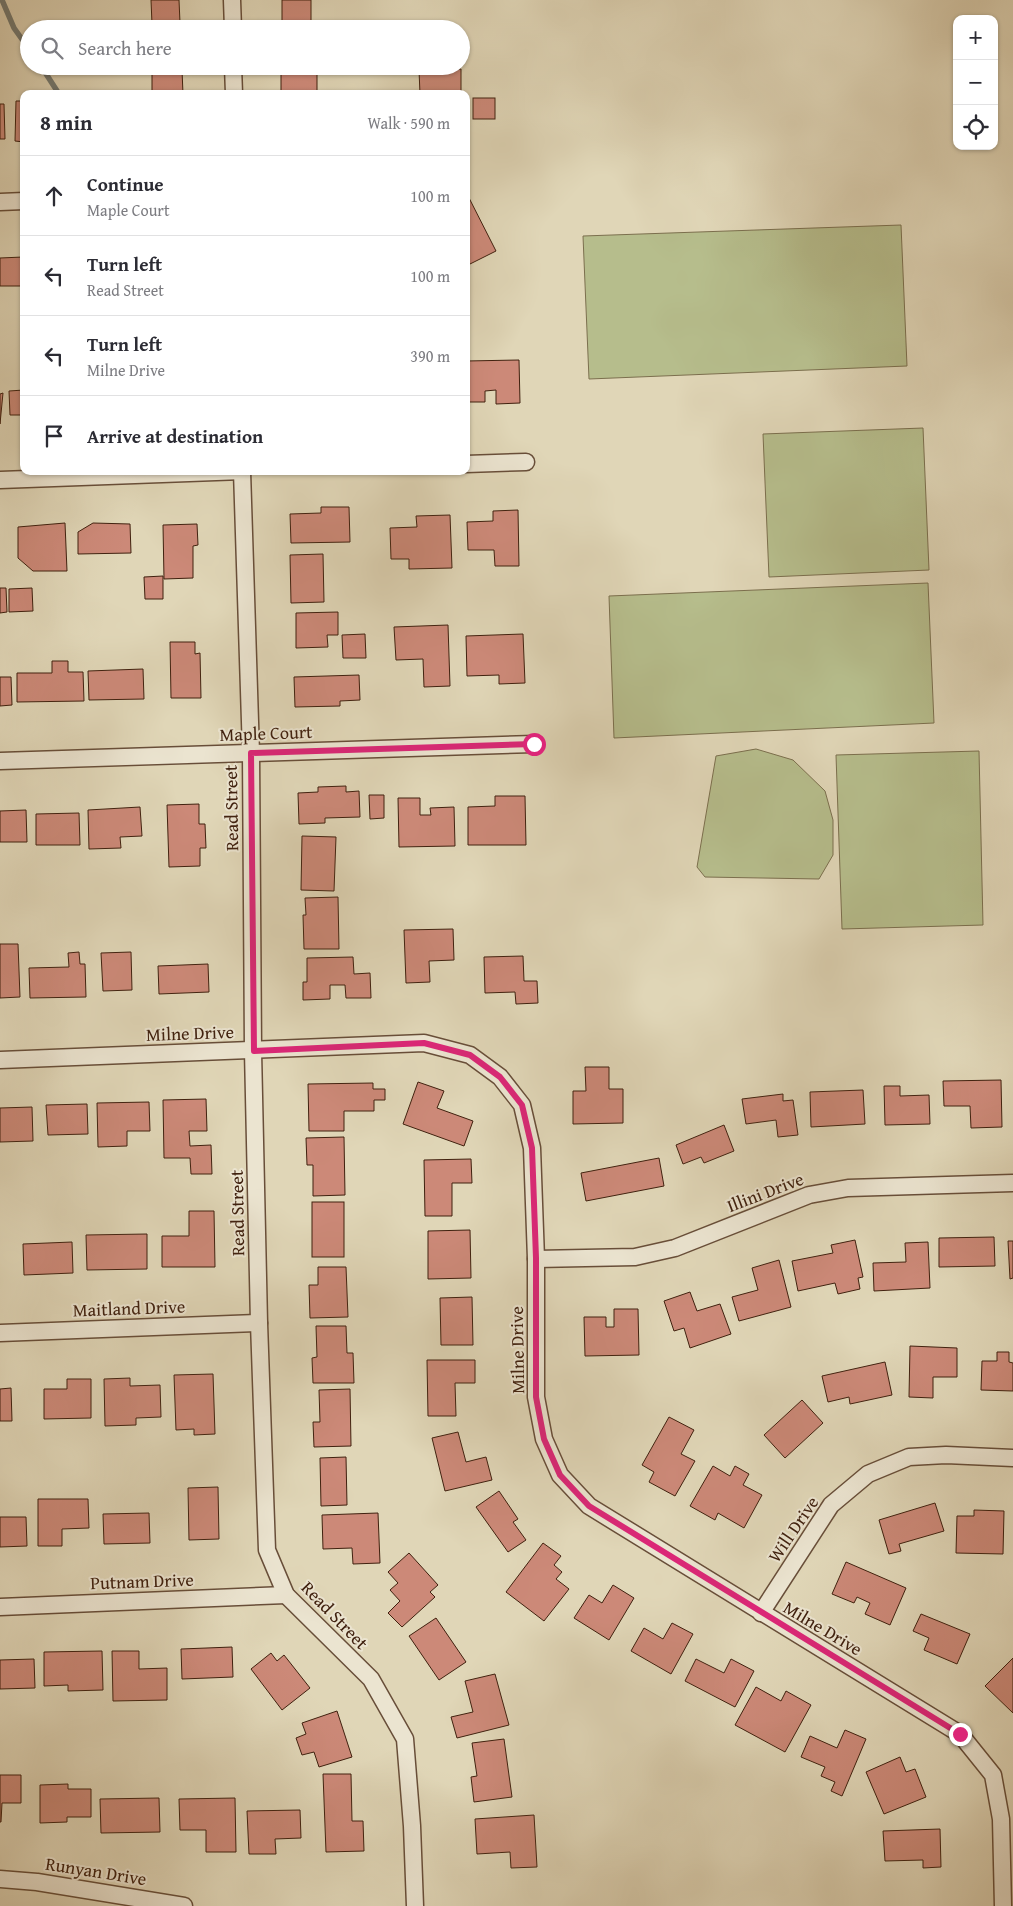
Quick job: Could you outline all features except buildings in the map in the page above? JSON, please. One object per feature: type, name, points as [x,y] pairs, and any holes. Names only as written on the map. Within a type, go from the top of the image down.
[{"type":"street","points":[[232,0],[233,20]]},
{"type":"street","points":[[233,75],[234,90]]},
{"type":"street","points":[[0,202],[20,201]]},
{"type":"street","points":[[470,464],[526,462]]},
{"type":"street","points":[[0,480],[135,475]]},
{"type":"street","name":"Read Street","points":[[243,475],[251,753],[259,1323],[267,1550],[286,1595],[371,1679],[405,1739],[412,1826],[415,1906]]},
{"type":"street","name":"Maple Court","points":[[0,761],[534,744]]},
{"type":"street","name":"Milne Drive","points":[[0,1060],[424,1043],[470,1055],[500,1077],[522,1105],[532,1148],[536,1258],[536,1397],[544,1439],[560,1475],[589,1506],[960,1734],[993,1776],[1000,1820],[1003,1906]]},
{"type":"street","name":"Illini Drive","points":[[536,1258],[636,1257],[675,1248],[809,1195],[848,1188],[1013,1183]]},
{"type":"street","name":"Maitland Drive","points":[[0,1333],[259,1323]]},
{"type":"street","name":"Will Drive","points":[[761,1613],[831,1505],[868,1474],[909,1457],[946,1455],[1013,1458]]},
{"type":"street","name":"Putnam Drive","points":[[0,1606],[286,1595]]},
{"type":"street","name":"Runyan Drive","points":[[0,1879],[37,1882],[184,1906]]},
{"type":"green space","points":[[901,225],[907,366],[589,379],[583,236]]},
{"type":"green space","points":[[923,428],[929,570],[769,577],[763,434]]},
{"type":"green space","points":[[928,583],[934,723],[614,738],[609,596]]},
{"type":"green space","points":[[756,749],[793,760],[825,791],[833,820],[833,855],[819,879],[705,877],[697,867],[716,756]]},
{"type":"green space","points":[[979,751],[983,925],[842,929],[836,755]]},
{"type":"waterway","points":[[2,0],[14,28],[20,36]]},
{"type":"waterway","points":[[47,75],[56,90]]},
{"type":"route","points":[[534,744],[251,753],[254,1051],[424,1043],[470,1055],[500,1077],[522,1105],[532,1148],[536,1258],[536,1397],[544,1439],[560,1475],[589,1506],[960,1734]]}]
